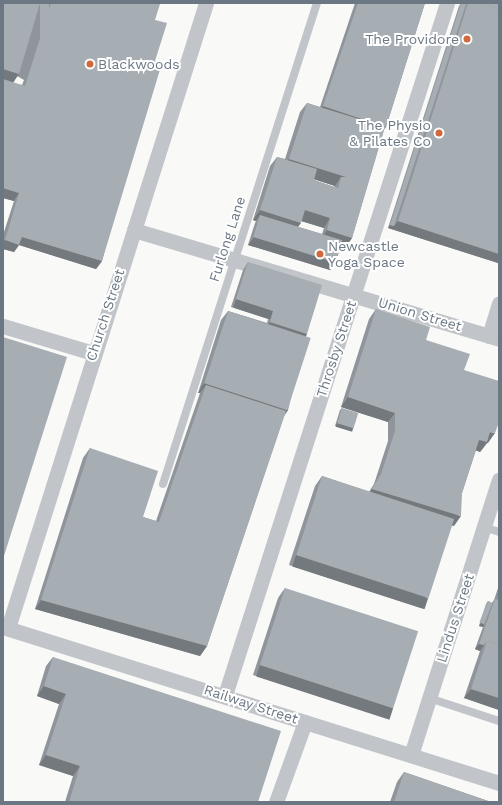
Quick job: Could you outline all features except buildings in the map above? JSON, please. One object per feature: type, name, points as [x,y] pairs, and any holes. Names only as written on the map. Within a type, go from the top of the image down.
[{"type":"street","name":"Church Street","points":[[6,628],[206,3]]},
{"type":"street","name":"Throsby Street","points":[[225,695],[447,3]]},
{"type":"street","name":"Union Street","points":[[134,230],[494,337]]},
{"type":"street","points":[[494,337],[499,304]]},
{"type":"street","points":[[3,326],[93,353]]},
{"type":"street","name":"Lindus Street","points":[[411,755],[499,480]]},
{"type":"street","name":"Railway Street","points":[[6,628],[225,695],[305,722],[499,783]]},
{"type":"street","points":[[276,802],[305,722]]},
{"type":"lane","name":"Furlong Lane","points":[[164,484],[234,259],[317,3]]},
{"type":"lane","points":[[484,527],[499,532]]},
{"type":"lane","points":[[429,698],[499,721]]},
{"type":"place","name":"The Providore","points":[[467,39]]},
{"type":"place","name":"Blackwoods","points":[[90,64]]},
{"type":"place","name":"The Physio & Pilates Co","points":[[439,133]]},
{"type":"place","name":"Newcastle Yoga Space","points":[[320,254]]}]
